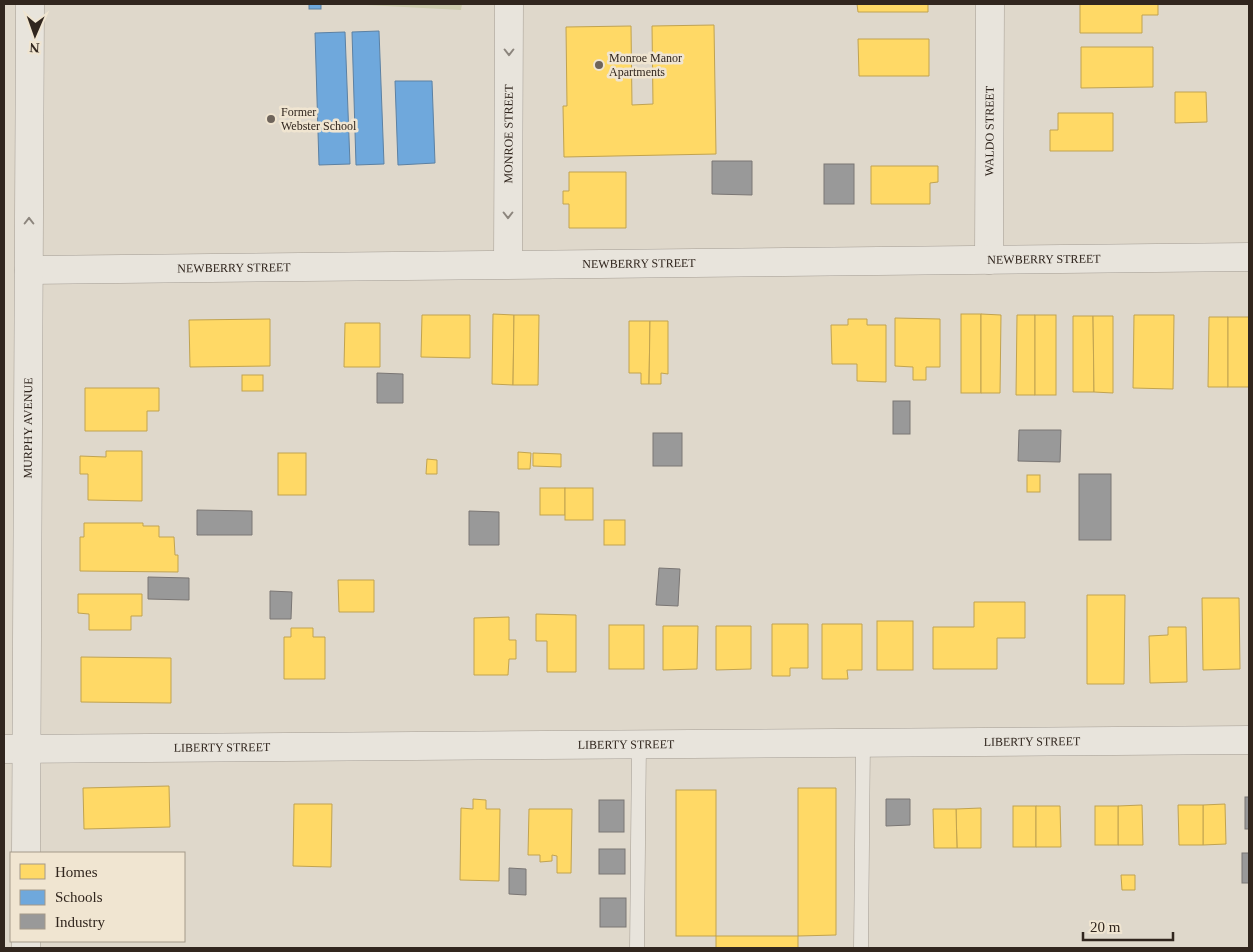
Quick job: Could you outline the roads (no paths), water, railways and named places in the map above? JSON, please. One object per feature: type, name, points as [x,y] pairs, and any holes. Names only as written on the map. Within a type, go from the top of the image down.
[{"type":"street","name":"MURPHY AVENUE","points":[[26,852],[15,749],[29,270],[30,4]]},
{"type":"street","name":"MONROE STREET","points":[[508,264],[509,4]]},
{"type":"street","name":"WALDO STREET","points":[[989,260],[990,4]]},
{"type":"street","name":"NEWBERRY STREET","points":[[29,270],[1249,257]]},
{"type":"street","name":"LIBERTY STREET","points":[[15,749],[863,741],[1249,740]]},
{"type":"lane","points":[[861,948],[863,741]]},
{"type":"lane","points":[[637,948],[639,743]]},
{"type":"place","name":"Monroe Manor Apartments","points":[[599,65]]},
{"type":"place","name":"Former Webster School","points":[[271,119]]}]
